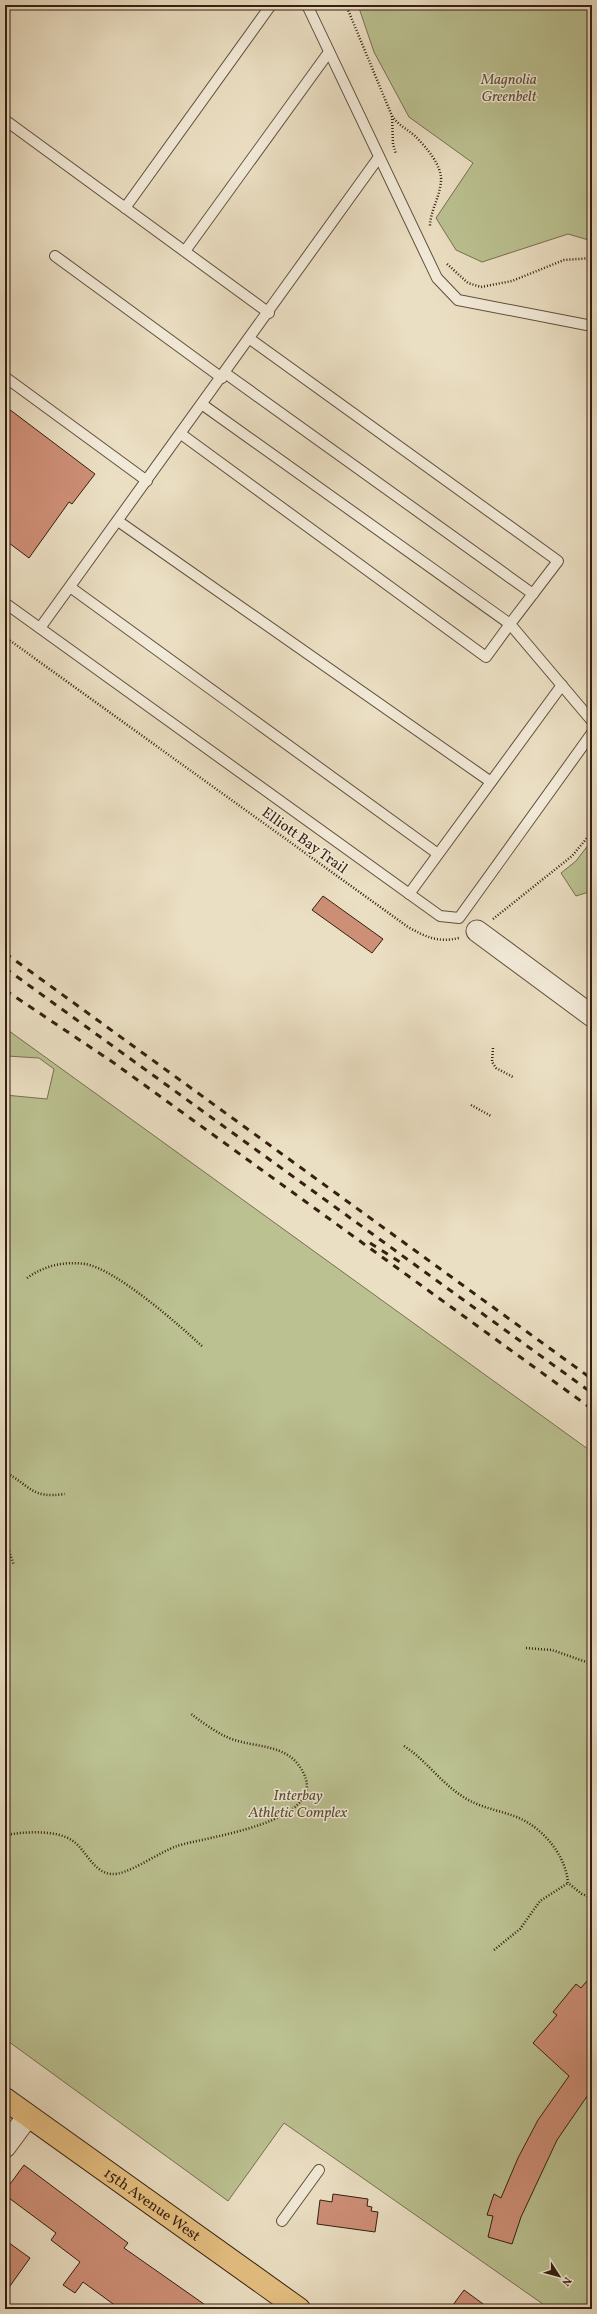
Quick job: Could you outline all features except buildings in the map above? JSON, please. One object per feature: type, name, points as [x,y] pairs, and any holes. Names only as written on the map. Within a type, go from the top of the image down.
[{"type":"main road","name":"15th Avenue West","points":[[5,2099],[299,2309]]},
{"type":"street","points":[[477,931],[592,1016]]},
{"type":"street","points":[[5,2147],[28,2116]]},
{"type":"lane","points":[[125,208],[271,5]]},
{"type":"lane","points":[[307,5],[437,278],[458,300],[592,326]]},
{"type":"lane","points":[[185,251],[329,52]]},
{"type":"lane","points":[[5,120],[269,313]]},
{"type":"lane","points":[[40,628],[224,376],[380,157]]},
{"type":"lane","points":[[55,256],[533,594]]},
{"type":"lane","points":[[181,434],[486,657],[558,561],[250,339]]},
{"type":"lane","points":[[5,377],[147,481]]},
{"type":"lane","points":[[203,405],[510,624],[592,720]]},
{"type":"lane","points":[[118,521],[491,782]]},
{"type":"lane","points":[[70,587],[438,854]]},
{"type":"lane","points":[[5,603],[440,916],[459,918],[592,733]]},
{"type":"lane","points":[[409,894],[562,685]]},
{"type":"lane","points":[[282,2221],[319,2170]]},
{"type":"path","points":[[346,5],[392,116],[415,136],[438,166],[441,181],[433,207],[430,226],[432,232]]},
{"type":"path","points":[[444,260],[455,273],[468,283],[481,287],[512,281],[564,260],[592,258]]},
{"type":"path","name":"Elliott Bay Trail","points":[[5,637],[408,928],[429,939],[445,941],[461,938],[477,931],[572,856],[592,832]]},
{"type":"path","points":[[493,1048],[492,1062],[496,1068],[513,1078]]},
{"type":"path","points":[[470,1105],[491,1116]]},
{"type":"path","points":[[26,1278],[42,1268],[55,1265],[85,1264],[95,1267],[119,1281],[153,1305],[203,1347]]},
{"type":"path","points":[[5,1472],[35,1492],[47,1496],[65,1494]]},
{"type":"path","points":[[5,1540],[14,1565]]},
{"type":"path","points":[[526,1648],[552,1650],[592,1664]]},
{"type":"path","points":[[5,1835],[43,1833],[63,1836],[77,1844],[101,1871],[116,1874],[178,1846],[209,1839],[283,1816],[298,1805],[304,1796],[306,1780],[299,1765],[289,1756],[277,1748],[230,1738],[190,1714]]},
{"type":"path","points":[[404,1746],[424,1761],[457,1793],[468,1800],[520,1818],[532,1827],[560,1855],[566,1867],[568,1883],[582,1894],[592,1898]]},
{"type":"path","points":[[494,1950],[520,1928],[540,1901],[568,1883]]},
{"type":"green space","name":"Magnolia Greenbelt","points":[[358,5],[592,5],[592,241],[568,234],[482,262],[456,250],[436,218],[473,163],[409,117],[374,52]]},
{"type":"green space","points":[[592,840],[592,891],[576,896],[561,873],[576,861]]},
{"type":"green space","name":"Interbay Athletic Complex","points":[[5,1028],[592,1452],[592,2309],[550,2309],[284,2123],[228,2201],[5,2039],[5,1095],[47,1099],[54,1069],[39,1058],[7,1056],[5,1063]]},
{"type":"railway","points":[[5,953],[592,1379]]},
{"type":"railway","points":[[5,968],[592,1393]]},
{"type":"railway","points":[[5,990],[114,1063],[592,1409]]},
{"type":"railway","points":[[370,1243],[400,1262]]}]
